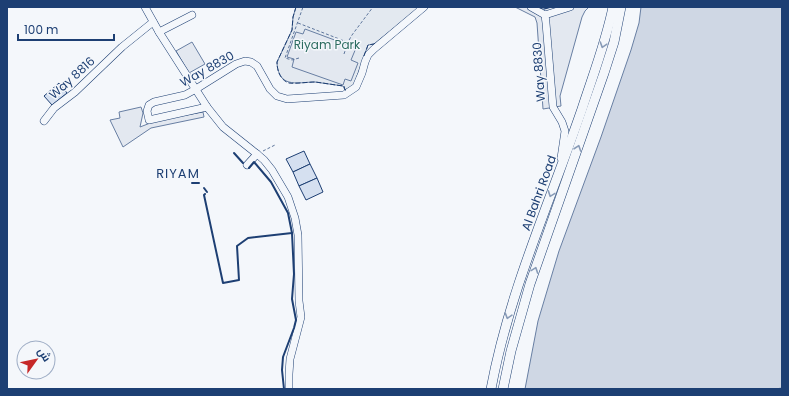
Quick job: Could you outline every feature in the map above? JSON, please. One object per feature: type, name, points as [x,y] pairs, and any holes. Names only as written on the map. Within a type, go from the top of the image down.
[{"type":"main road","name":"Al Bahri Road","points":[[491,389],[506,321],[595,71],[605,41],[613,7]]},
{"type":"main road","name":"Al Bahri Road","points":[[503,389],[511,351],[530,284],[604,73],[614,42],[621,7]]},
{"type":"street","points":[[145,7],[159,32],[207,107],[223,127],[257,154],[272,170],[288,197],[295,218],[298,235],[299,301],[301,318],[290,359],[288,389]]},
{"type":"street","name":"Way 8830","points":[[207,107],[149,120],[147,111],[149,105],[154,102],[185,94],[196,89],[236,64],[245,61],[251,62],[257,66],[270,89],[277,96],[286,99],[344,95],[356,87],[368,55],[424,7]]},
{"type":"street","points":[[530,7],[545,15],[570,7]]},
{"type":"street","points":[[159,32],[192,15]]},
{"type":"street","name":"Way 8830","points":[[545,15],[553,107],[562,122],[565,131],[559,172]]},
{"type":"street","name":"Way 8816","points":[[44,121],[54,108],[75,92],[122,47],[153,22]]},
{"type":"street","points":[[247,165],[257,154]]},
{"type":"path","points":[[299,58],[292,60],[285,58],[303,7]]},
{"type":"path","points":[[344,54],[352,35],[373,7]]},
{"type":"path","points":[[297,23],[348,42]]},
{"type":"path","points":[[257,154],[275,145]]},
{"type":"green space","name":"Riyam Park","points":[[296,7],[420,7],[374,44],[368,45],[354,85],[345,90],[343,86],[315,82],[292,83],[281,77],[277,62],[292,30],[293,17]]},
{"type":"shaded area","points":[[515,7],[536,7],[544,9],[552,7],[589,7],[582,17],[560,96],[561,106],[543,109],[537,23],[535,17]]},
{"type":"shaded area","points":[[641,7],[782,7],[782,388],[525,389],[538,321],[559,251],[631,50],[639,23]]},
{"type":"shaded area","points":[[305,29],[356,48],[351,60],[358,63],[351,81],[345,79],[343,85],[292,67],[294,59],[287,57],[296,32],[303,34]]},
{"type":"shaded area","points":[[192,42],[205,64],[189,73],[176,51]]},
{"type":"shaded area","points":[[141,107],[143,113],[140,127],[158,120],[203,112],[204,117],[151,128],[123,147],[110,120],[120,118],[119,112]]},
{"type":"building","points":[[59,83],[67,93],[52,105],[44,96]]},
{"type":"building","points":[[304,151],[310,164],[293,172],[286,159]]},
{"type":"building","points":[[310,164],[317,178],[299,186],[293,172]]},
{"type":"building","points":[[317,178],[323,192],[306,200],[299,186]]},
{"type":"fence","points":[[296,7],[293,17],[292,30],[277,62],[278,71],[281,77],[289,83],[315,82],[344,86],[345,90],[347,90]]},
{"type":"fence","points":[[537,7],[544,9],[552,7]]},
{"type":"fence","points":[[364,56],[368,45],[376,42]]},
{"type":"wall","points":[[234,153],[243,163]]},
{"type":"wall","points":[[205,194],[223,283],[239,280],[237,246],[248,238],[292,233],[288,213],[271,182],[254,162],[249,168]]},
{"type":"wall","points":[[192,183],[199,183]]},
{"type":"wall","points":[[204,188],[207,192]]},
{"type":"wall","points":[[284,389],[282,370],[283,357],[296,320],[292,299],[294,274],[292,233]]},
{"type":"district","name":"RIYAM","points":[[178,173]]}]
